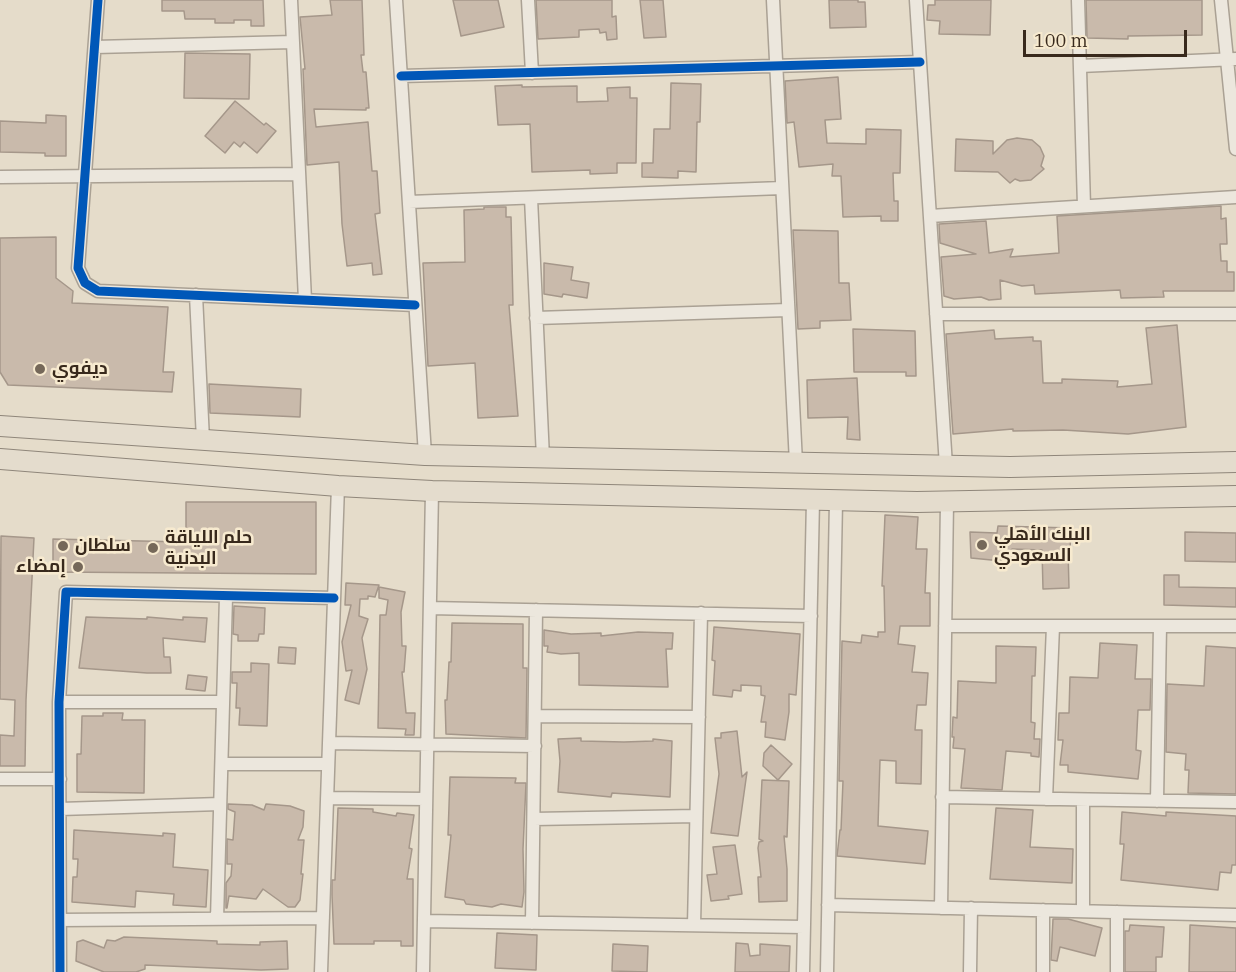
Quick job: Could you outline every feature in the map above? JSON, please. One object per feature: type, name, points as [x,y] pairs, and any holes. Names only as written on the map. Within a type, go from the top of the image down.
[{"type":"main road","points":[[1,425],[425,455],[1010,467],[1236,462]]},
{"type":"main road","points":[[1,460],[432,491],[947,502],[1236,496]]},
{"type":"street","points":[[98,0],[78,268],[85,283],[98,291],[416,305]]},
{"type":"street","points":[[291,0],[305,300]]},
{"type":"street","points":[[396,0],[425,455]]},
{"type":"street","points":[[528,0],[532,72]]},
{"type":"street","points":[[773,0],[796,462]]},
{"type":"street","points":[[916,0],[946,465]]},
{"type":"street","points":[[1078,0],[1084,206]]},
{"type":"street","points":[[1221,0],[1231,59],[1236,149]]},
{"type":"street","points":[[95,47],[293,42]]},
{"type":"street","points":[[1080,66],[1231,59]]},
{"type":"street","points":[[401,76],[920,62]]},
{"type":"street","points":[[0,177],[85,178],[299,174]]},
{"type":"street","points":[[409,202],[782,188]]},
{"type":"street","points":[[930,216],[1236,197]]},
{"type":"street","points":[[531,198],[543,458]]},
{"type":"street","points":[[196,295],[203,440]]},
{"type":"street","points":[[537,318],[788,310]]},
{"type":"street","points":[[936,314],[1236,314]]},
{"type":"street","points":[[321,972],[338,486]]},
{"type":"street","points":[[423,972],[432,491]]},
{"type":"street","points":[[803,972],[813,500]]},
{"type":"street","points":[[827,972],[836,501]]},
{"type":"street","points":[[940,908],[947,502]]},
{"type":"street","points":[[60,972],[60,702],[66,592],[334,598]]},
{"type":"street","points":[[217,919],[226,597]]},
{"type":"street","points":[[430,608],[811,615]]},
{"type":"street","points":[[532,923],[536,610]]},
{"type":"street","points":[[694,925],[701,613]]},
{"type":"street","points":[[945,626],[1236,626]]},
{"type":"street","points":[[1046,799],[1053,626]]},
{"type":"street","points":[[1157,801],[1160,626]]},
{"type":"street","points":[[60,702],[223,702]]},
{"type":"street","points":[[535,716],[699,717]]},
{"type":"street","points":[[329,743],[534,746]]},
{"type":"street","points":[[222,764],[328,764]]},
{"type":"street","points":[[0,779],[60,779]]},
{"type":"street","points":[[327,798],[426,799]]},
{"type":"street","points":[[942,798],[1236,802]]},
{"type":"street","points":[[1083,800],[1083,911]]},
{"type":"street","points":[[60,809],[220,804]]},
{"type":"street","points":[[534,819],[696,816]]},
{"type":"street","points":[[828,905],[1236,915]]},
{"type":"street","points":[[970,972],[971,908]]},
{"type":"street","points":[[1042,910],[1043,972]]},
{"type":"street","points":[[1117,912],[1117,972]]},
{"type":"street","points":[[60,920],[323,918]]},
{"type":"street","points":[[424,921],[804,927]]},
{"type":"building","points":[[162,0],[263,0],[264,26],[251,26],[251,20],[215,23],[215,19],[185,19],[184,11],[162,11]]},
{"type":"building","points":[[330,0],[362,0],[364,55],[361,55],[363,72],[366,72],[369,108],[366,110],[314,109],[316,127],[368,122],[372,171],[377,171],[380,213],[375,214],[382,274],[373,275],[372,263],[347,266],[339,162],[307,165],[303,69],[305,69],[300,17],[332,15]]},
{"type":"building","points":[[453,0],[498,0],[504,27],[461,36]]},
{"type":"building","points":[[536,0],[612,0],[612,17],[616,16],[617,39],[607,40],[606,32],[600,33],[599,29],[579,30],[579,37],[538,39]]},
{"type":"building","points":[[640,0],[663,0],[666,37],[644,38]]},
{"type":"building","points":[[829,0],[865,2],[866,27],[830,28]]},
{"type":"building","points":[[935,0],[991,0],[990,35],[939,34],[940,21],[927,20],[928,5],[935,5]]},
{"type":"building","points":[[1086,0],[1202,0],[1202,35],[1128,36],[1128,39],[1087,38]]},
{"type":"building","points":[[185,53],[250,54],[249,99],[184,98]]},
{"type":"building","points":[[838,77],[841,119],[825,120],[827,143],[866,144],[866,129],[901,130],[900,173],[893,173],[894,201],[898,201],[898,221],[881,221],[881,216],[843,217],[841,176],[832,176],[833,164],[799,167],[794,122],[787,123],[785,81]]},
{"type":"building","points":[[671,83],[701,84],[700,122],[697,122],[696,172],[678,171],[678,178],[642,177],[642,163],[653,163],[654,129],[670,129]]},
{"type":"building","points":[[522,85],[522,87],[577,86],[577,102],[608,101],[607,88],[630,87],[630,98],[637,98],[636,163],[617,163],[617,173],[590,174],[590,170],[532,172],[530,124],[498,125],[495,86]]},
{"type":"building","points":[[235,101],[264,125],[266,123],[276,131],[257,153],[244,142],[240,147],[234,142],[225,153],[205,136]]},
{"type":"building","points":[[46,115],[66,116],[66,156],[0,152],[0,121],[46,123]]},
{"type":"building","points":[[1017,138],[1032,140],[1040,147],[1044,156],[1041,166],[1044,169],[1031,180],[1015,179],[1010,183],[998,172],[955,171],[956,139],[993,141],[993,154],[1007,140]]},
{"type":"building","points":[[1221,206],[1221,219],[1226,218],[1227,244],[1220,244],[1221,261],[1227,261],[1227,272],[1234,272],[1234,291],[1163,291],[1164,297],[1121,298],[1120,290],[1035,294],[1034,285],[1022,286],[1000,280],[1001,299],[989,300],[981,297],[954,299],[944,296],[941,257],[976,254],[940,243],[939,224],[986,221],[989,253],[1013,249],[1010,257],[1059,253],[1057,216]]},
{"type":"building","points":[[484,207],[506,207],[506,217],[511,217],[513,305],[509,305],[518,416],[478,418],[475,363],[428,366],[423,263],[465,262],[464,210],[484,209]]},
{"type":"building","points":[[793,230],[838,231],[839,283],[849,283],[851,320],[820,321],[820,328],[798,329]]},
{"type":"building","points":[[56,237],[56,278],[73,291],[72,303],[168,307],[163,372],[174,372],[172,392],[8,385],[0,372],[0,238]]},
{"type":"building","points":[[544,263],[573,267],[571,280],[589,283],[587,298],[544,294]]},
{"type":"building","points":[[1177,325],[1186,427],[1128,434],[1063,430],[1013,431],[1013,429],[953,434],[946,334],[994,330],[995,339],[1033,337],[1033,341],[1041,341],[1043,383],[1062,383],[1062,379],[1118,381],[1117,387],[1152,384],[1146,328]]},
{"type":"building","points":[[853,329],[915,331],[916,376],[906,376],[906,372],[854,372]]},
{"type":"building","points":[[857,378],[860,440],[847,439],[848,417],[808,418],[807,380]]},
{"type":"building","points":[[209,384],[301,389],[300,417],[210,413]]},
{"type":"building","points":[[186,502],[316,502],[316,574],[53,572],[53,539],[186,542]]},
{"type":"building","points":[[885,515],[918,517],[916,549],[927,549],[925,593],[930,593],[930,626],[900,626],[898,644],[915,646],[912,672],[928,673],[926,705],[917,705],[915,730],[922,730],[921,784],[896,783],[896,761],[880,760],[878,826],[928,831],[925,864],[837,856],[841,830],[843,781],[839,781],[842,641],[861,643],[862,635],[878,637],[878,632],[885,632],[884,586],[882,586]]},
{"type":"building","points":[[998,526],[1071,528],[1070,550],[1068,550],[1069,588],[1043,589],[1042,550],[1012,549],[1012,562],[971,558],[970,532],[997,533]]},
{"type":"building","points":[[1185,532],[1236,533],[1236,562],[1185,561]]},
{"type":"building","points":[[1,536],[34,538],[25,766],[0,766],[0,735],[14,736],[15,700],[0,699]]},
{"type":"building","points":[[1164,575],[1179,575],[1179,587],[1236,588],[1236,607],[1164,605]]},
{"type":"building","points":[[346,583],[379,585],[375,597],[368,596],[368,599],[360,599],[359,616],[368,619],[362,638],[367,669],[359,704],[345,700],[352,670],[346,671],[342,642],[351,605],[345,605]]},
{"type":"building","points":[[379,587],[405,592],[401,612],[402,646],[406,646],[404,672],[402,672],[406,713],[415,713],[414,735],[405,735],[406,729],[378,728],[380,615],[386,615],[388,600],[379,598]]},
{"type":"building","points":[[234,606],[265,608],[264,634],[259,634],[258,641],[238,641],[238,635],[233,634]]},
{"type":"building","points":[[86,617],[147,619],[147,617],[183,620],[183,617],[207,618],[205,642],[163,638],[164,657],[170,657],[171,673],[79,668]]},
{"type":"building","points":[[452,623],[523,624],[523,668],[527,668],[526,738],[446,734],[445,700],[447,700],[449,662],[451,662]]},
{"type":"building","points":[[714,627],[800,634],[796,695],[789,694],[785,740],[765,737],[766,722],[761,722],[765,696],[761,695],[761,686],[741,685],[741,691],[733,690],[732,697],[713,695]]},
{"type":"building","points":[[544,630],[571,634],[601,633],[601,636],[638,632],[673,633],[672,649],[666,649],[668,687],[579,685],[579,653],[547,652],[548,646],[544,646]]},
{"type":"building","points":[[1100,643],[1137,645],[1135,679],[1151,679],[1150,710],[1138,710],[1136,750],[1141,751],[1138,779],[1068,772],[1068,765],[1060,765],[1063,740],[1058,740],[1059,713],[1069,713],[1070,677],[1098,678]]},
{"type":"building","points":[[996,646],[1036,647],[1035,676],[1032,676],[1031,722],[1035,723],[1034,739],[1040,739],[1039,757],[1031,756],[1031,753],[1006,751],[1002,790],[961,788],[965,749],[953,748],[954,737],[952,737],[953,717],[957,718],[958,681],[996,683]]},
{"type":"building","points":[[1206,646],[1236,648],[1236,794],[1188,793],[1189,770],[1185,770],[1186,754],[1166,752],[1167,684],[1204,686]]},
{"type":"building","points":[[279,647],[296,648],[295,664],[278,663]]},
{"type":"building","points":[[251,663],[269,664],[267,726],[239,725],[240,708],[236,708],[237,683],[232,683],[232,672],[251,672]]},
{"type":"building","points":[[188,675],[207,677],[205,691],[186,689]]},
{"type":"building","points":[[103,713],[123,713],[122,720],[145,720],[144,793],[77,792],[77,754],[81,754],[82,716],[103,716]]},
{"type":"building","points":[[737,731],[742,777],[747,772],[738,836],[711,833],[719,774],[715,738],[721,738],[721,733]]},
{"type":"building","points":[[581,738],[581,741],[624,742],[653,741],[653,739],[672,741],[670,797],[612,793],[611,797],[558,792],[560,761],[558,739]]},
{"type":"building","points":[[771,745],[792,764],[778,780],[763,766],[764,753]]},
{"type":"building","points":[[450,777],[516,778],[515,783],[526,783],[522,907],[501,904],[492,907],[466,904],[464,900],[445,897],[451,835],[448,835]]},
{"type":"building","points":[[762,780],[789,781],[787,837],[784,836],[787,901],[759,902],[758,877],[761,877],[758,848],[759,842],[763,841],[759,839]]},
{"type":"building","points":[[228,804],[252,805],[264,810],[266,804],[290,806],[304,811],[303,827],[298,840],[304,840],[301,874],[303,874],[300,900],[295,907],[288,907],[263,889],[256,899],[229,896],[226,908],[226,883],[231,876],[232,864],[227,864],[227,839],[233,840],[235,812],[228,809]]},
{"type":"building","points":[[338,808],[373,809],[373,812],[396,816],[397,813],[414,815],[407,879],[413,879],[413,946],[401,946],[401,941],[334,944],[332,880],[335,880]]},
{"type":"building","points":[[996,808],[1033,810],[1030,847],[1073,849],[1072,883],[990,879]]},
{"type":"building","points":[[1122,812],[1166,816],[1166,812],[1236,816],[1236,865],[1232,865],[1231,873],[1220,872],[1218,890],[1121,880],[1124,844],[1120,844]]},
{"type":"building","points":[[74,830],[163,836],[163,833],[175,834],[173,867],[208,870],[206,907],[173,905],[174,894],[136,891],[135,907],[72,902],[73,877],[77,877],[78,859],[73,859]]},
{"type":"building","points":[[735,845],[742,894],[728,896],[729,899],[711,901],[707,875],[717,874],[713,847]]},
{"type":"building","points":[[1053,919],[1068,919],[1102,928],[1095,956],[1060,947],[1057,961],[1051,960]]},
{"type":"building","points":[[1130,925],[1164,927],[1162,957],[1156,957],[1156,972],[1125,972],[1125,931],[1129,931]]},
{"type":"building","points":[[1190,925],[1236,928],[1236,972],[1189,972]]},
{"type":"building","points":[[497,933],[537,935],[536,970],[495,968]]},
{"type":"building","points":[[124,937],[217,941],[217,944],[260,945],[260,942],[287,941],[288,969],[145,965],[145,969],[136,972],[104,972],[76,961],[77,942],[83,940],[104,948],[107,940],[115,941]]},
{"type":"building","points":[[736,943],[748,944],[750,956],[760,955],[760,944],[790,946],[789,972],[735,972]]},
{"type":"building","points":[[613,944],[648,946],[647,972],[612,971]]},
{"type":"cycle path","points":[[98,0],[78,268],[85,283],[98,291],[415,305]]},
{"type":"cycle path","points":[[401,76],[920,62]]},
{"type":"cycle path","points":[[60,972],[59,702],[66,592],[334,598]]},
{"type":"place","name":"ديفوي","points":[[40,369]]},
{"type":"place","name":"البنك الأهلي السعودي","points":[[982,545]]},
{"type":"place","name":"سلطان","points":[[63,546]]},
{"type":"place","name":"حلم اللياقة البدنية","points":[[153,548]]},
{"type":"place","name":"إمضاء","points":[[78,567]]}]
